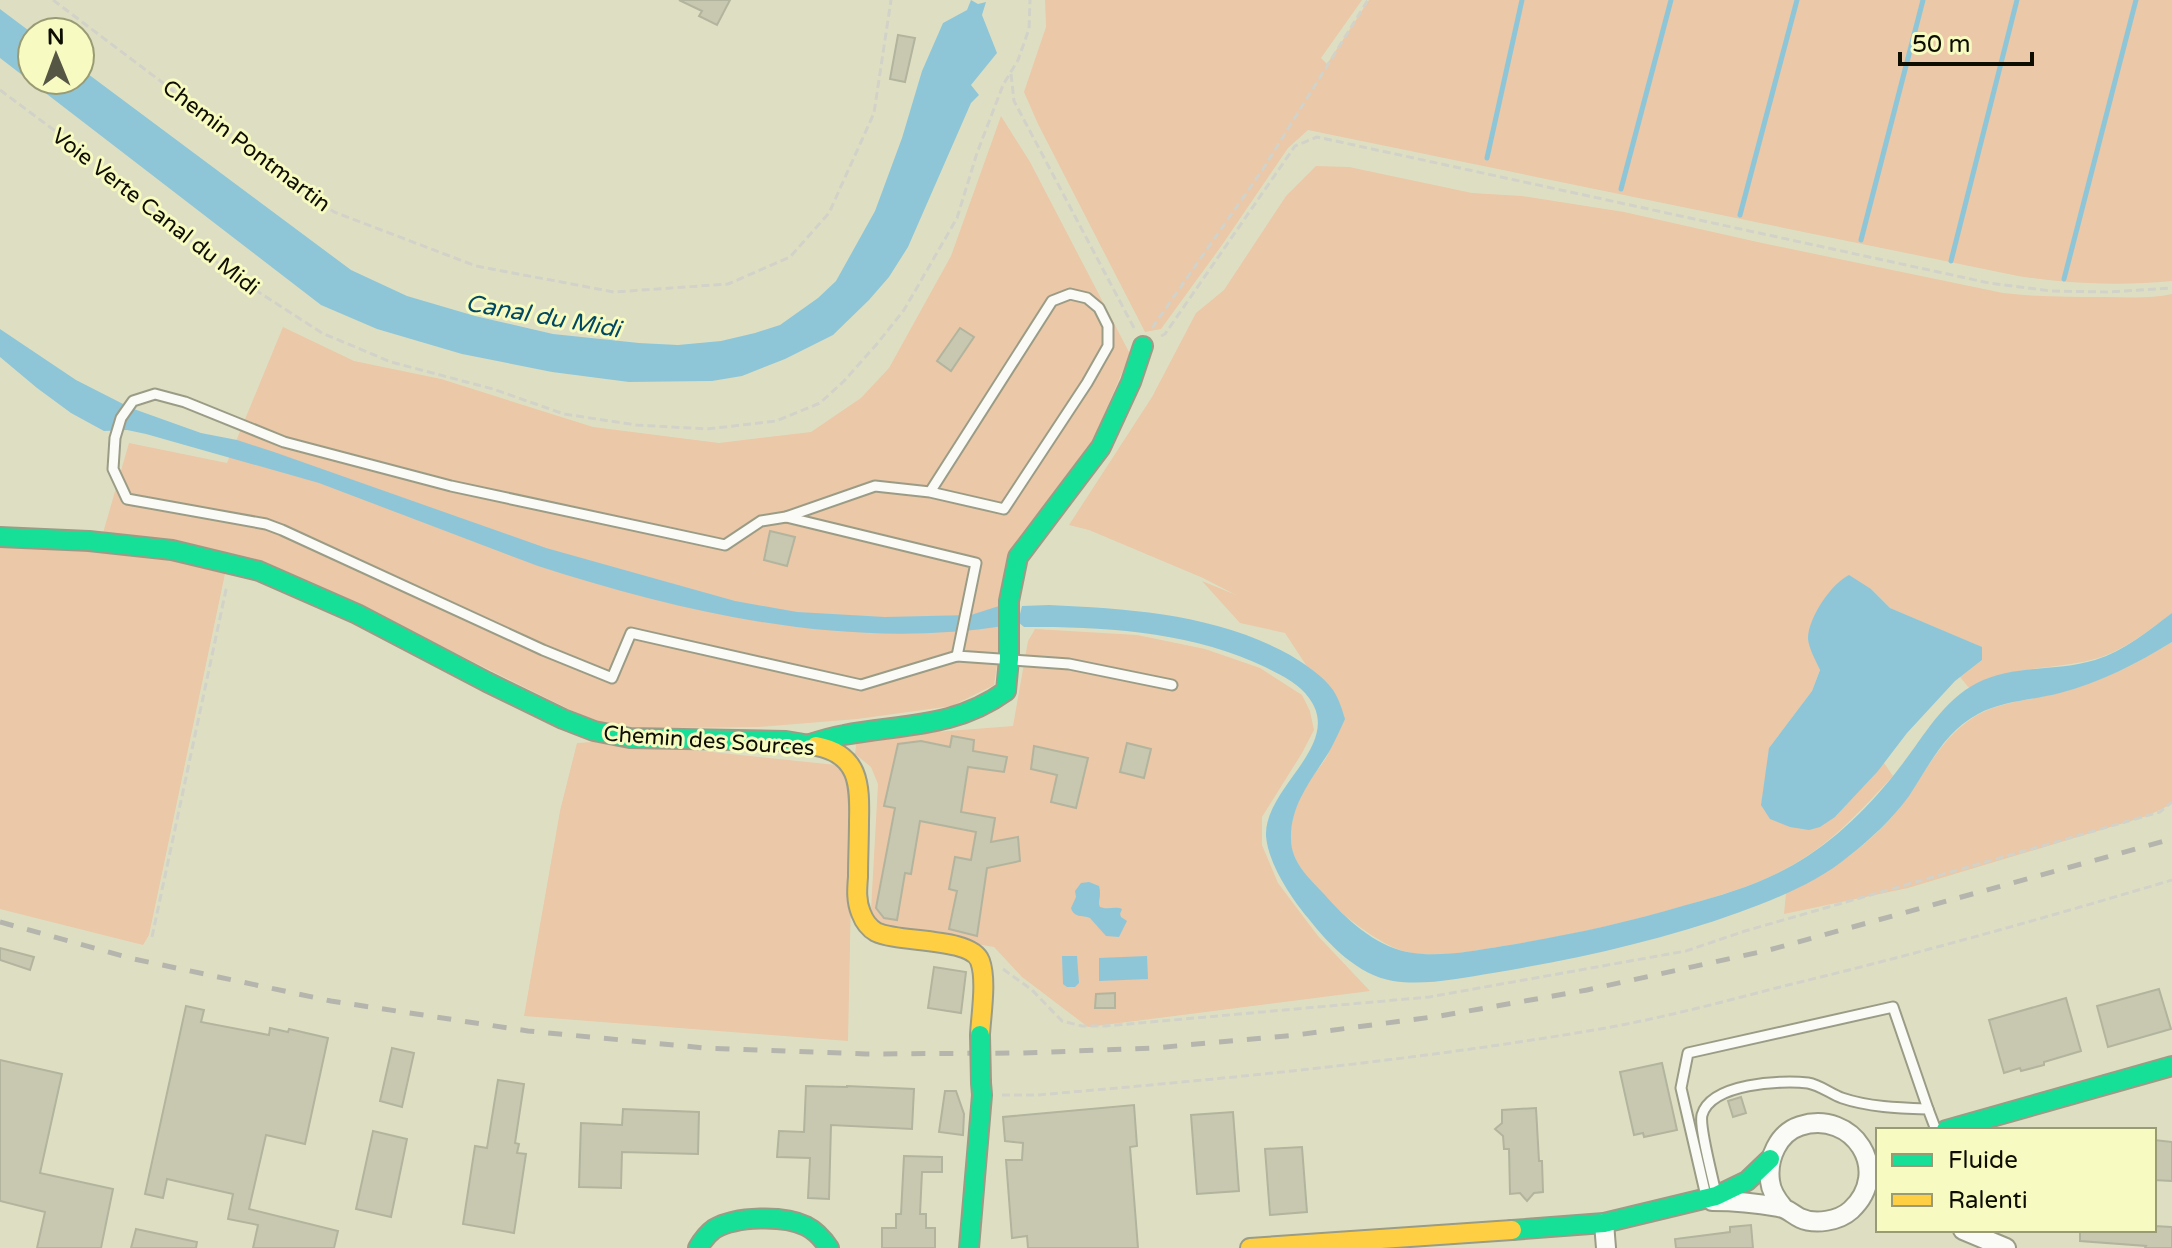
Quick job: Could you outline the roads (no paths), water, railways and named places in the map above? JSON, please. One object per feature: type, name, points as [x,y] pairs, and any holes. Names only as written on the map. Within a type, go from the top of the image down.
[{"type":"street","points":[[807,745],[846,734],[895,729],[964,715],[994,701],[1006,691],[1009,601],[1018,557],[1101,447],[1131,382],[1143,346]]},
{"type":"street","name":"Chemin des Sources","points":[[0,537],[89,541],[172,550],[259,571],[357,614],[487,682],[594,731],[630,738],[786,741],[825,748],[846,759],[856,774],[860,794],[857,902],[867,926],[878,933],[963,948],[981,960],[982,1089],[969,1248]]},
{"type":"street","points":[[1953,1128],[2172,1066]]},
{"type":"street","points":[[1250,1248],[1604,1223],[1708,1199],[1747,1181],[1770,1159],[1781,1139],[1796,1127],[1828,1123],[1849,1132],[1876,1138]]},
{"type":"street","points":[[1770,1159],[1770,1183],[1783,1207],[1802,1219],[1828,1221],[1850,1211],[1873,1180],[1860,1144],[1849,1132]]},
{"type":"street","points":[[1708,1199],[1783,1207]]},
{"type":"street","points":[[698,1248],[715,1228],[746,1220],[799,1223],[820,1234],[829,1248]]},
{"type":"street","points":[[1604,1223],[1606,1248]]},
{"type":"street","points":[[1968,1232],[2006,1248]]},
{"type":"lane","points":[[930,492],[1052,301],[1070,294],[1087,298],[1099,308],[1108,326],[1108,346],[1004,509],[930,492],[875,486],[786,517],[761,521],[725,545],[451,486],[284,442],[185,402],[155,394],[133,401],[121,418],[115,438],[113,469],[127,499],[266,524],[543,650],[612,678],[631,633],[861,685],[957,656],[1069,664],[1172,685]]},
{"type":"lane","points":[[786,517],[976,563],[957,656]]},
{"type":"lane","points":[[1708,1199],[1681,1088],[1688,1053],[1893,1007],[1935,1128]]},
{"type":"lane","points":[[1708,1199],[1701,1118],[1708,1103],[1721,1094],[1772,1083],[1809,1084],[1843,1098],[1928,1109]]},
{"type":"water","points":[[971,0],[978,4],[986,2],[982,15],[997,53],[971,85],[979,95],[971,103],[908,247],[889,277],[833,335],[742,376],[712,381],[629,382],[552,372],[462,354],[377,329],[321,305],[49,96],[96,96],[96,80],[351,270],[407,296],[553,334],[678,345],[721,341],[780,325],[836,281],[875,211],[922,71],[943,23],[967,10]]},
{"type":"water","points":[[0,9],[16,21],[16,70],[0,58]]},
{"type":"water","points":[[0,329],[76,380],[131,408],[201,433],[274,452],[546,548],[735,601],[797,612],[885,617],[971,615],[999,606],[1004,626],[886,634],[827,630],[710,612],[594,583],[538,566],[319,483],[146,434],[127,430],[104,431],[71,413],[0,357]]},
{"type":"water","points":[[1849,575],[1871,589],[1890,608],[1982,647],[1982,660],[1955,681],[1835,817],[1809,830],[1790,827],[1770,819],[1761,805],[1769,748],[1812,691],[1820,670],[1808,639],[1812,621],[1828,594]]},
{"type":"water","points":[[1049,605],[1173,616],[1233,630],[1290,655],[1324,680],[1335,693],[1345,719],[1298,804],[1291,839],[1294,855],[1313,882],[1361,930],[1395,949],[1431,954],[1479,950],[1549,938],[1641,918],[1768,878],[1808,856],[1865,808],[1943,710],[1977,683],[2006,673],[2095,660],[2126,646],[2172,613],[2172,642],[2132,665],[2089,684],[1997,706],[1966,721],[1946,740],[1889,820],[1824,874],[1783,895],[1679,932],[1618,948],[1468,977],[1405,982],[1380,978],[1356,966],[1335,948],[1295,901],[1271,857],[1266,836],[1269,818],[1317,732],[1317,715],[1305,693],[1265,667],[1208,646],[1148,634],[1085,628],[1024,627],[1018,622],[1022,606]]},
{"type":"water","points":[[1081,883],[1099,886],[1100,907],[1122,909],[1121,917],[1127,921],[1119,937],[1106,936],[1090,918],[1072,911],[1075,891]]},
{"type":"water","points":[[1062,956],[1077,956],[1079,983],[1075,987],[1063,984]]},
{"type":"water","points":[[1147,956],[1148,979],[1099,981],[1099,958]]},
{"type":"waterway","points":[[1487,158],[1522,0]]},
{"type":"waterway","points":[[1621,189],[1671,0]]},
{"type":"waterway","points":[[1740,215],[1797,0]]},
{"type":"waterway","points":[[1861,240],[1923,0]]},
{"type":"waterway","points":[[1951,261],[2017,0]]},
{"type":"waterway","points":[[2064,279],[2136,0]]},
{"type":"railway","points":[[0,922],[134,959],[331,1001],[528,1031],[705,1048],[866,1054],[1154,1048],[1296,1035],[1440,1016],[1587,990],[1769,950],[2172,839]]},
{"type":"water label","name":"Canal du Midi","points":[[543,316]]}]
